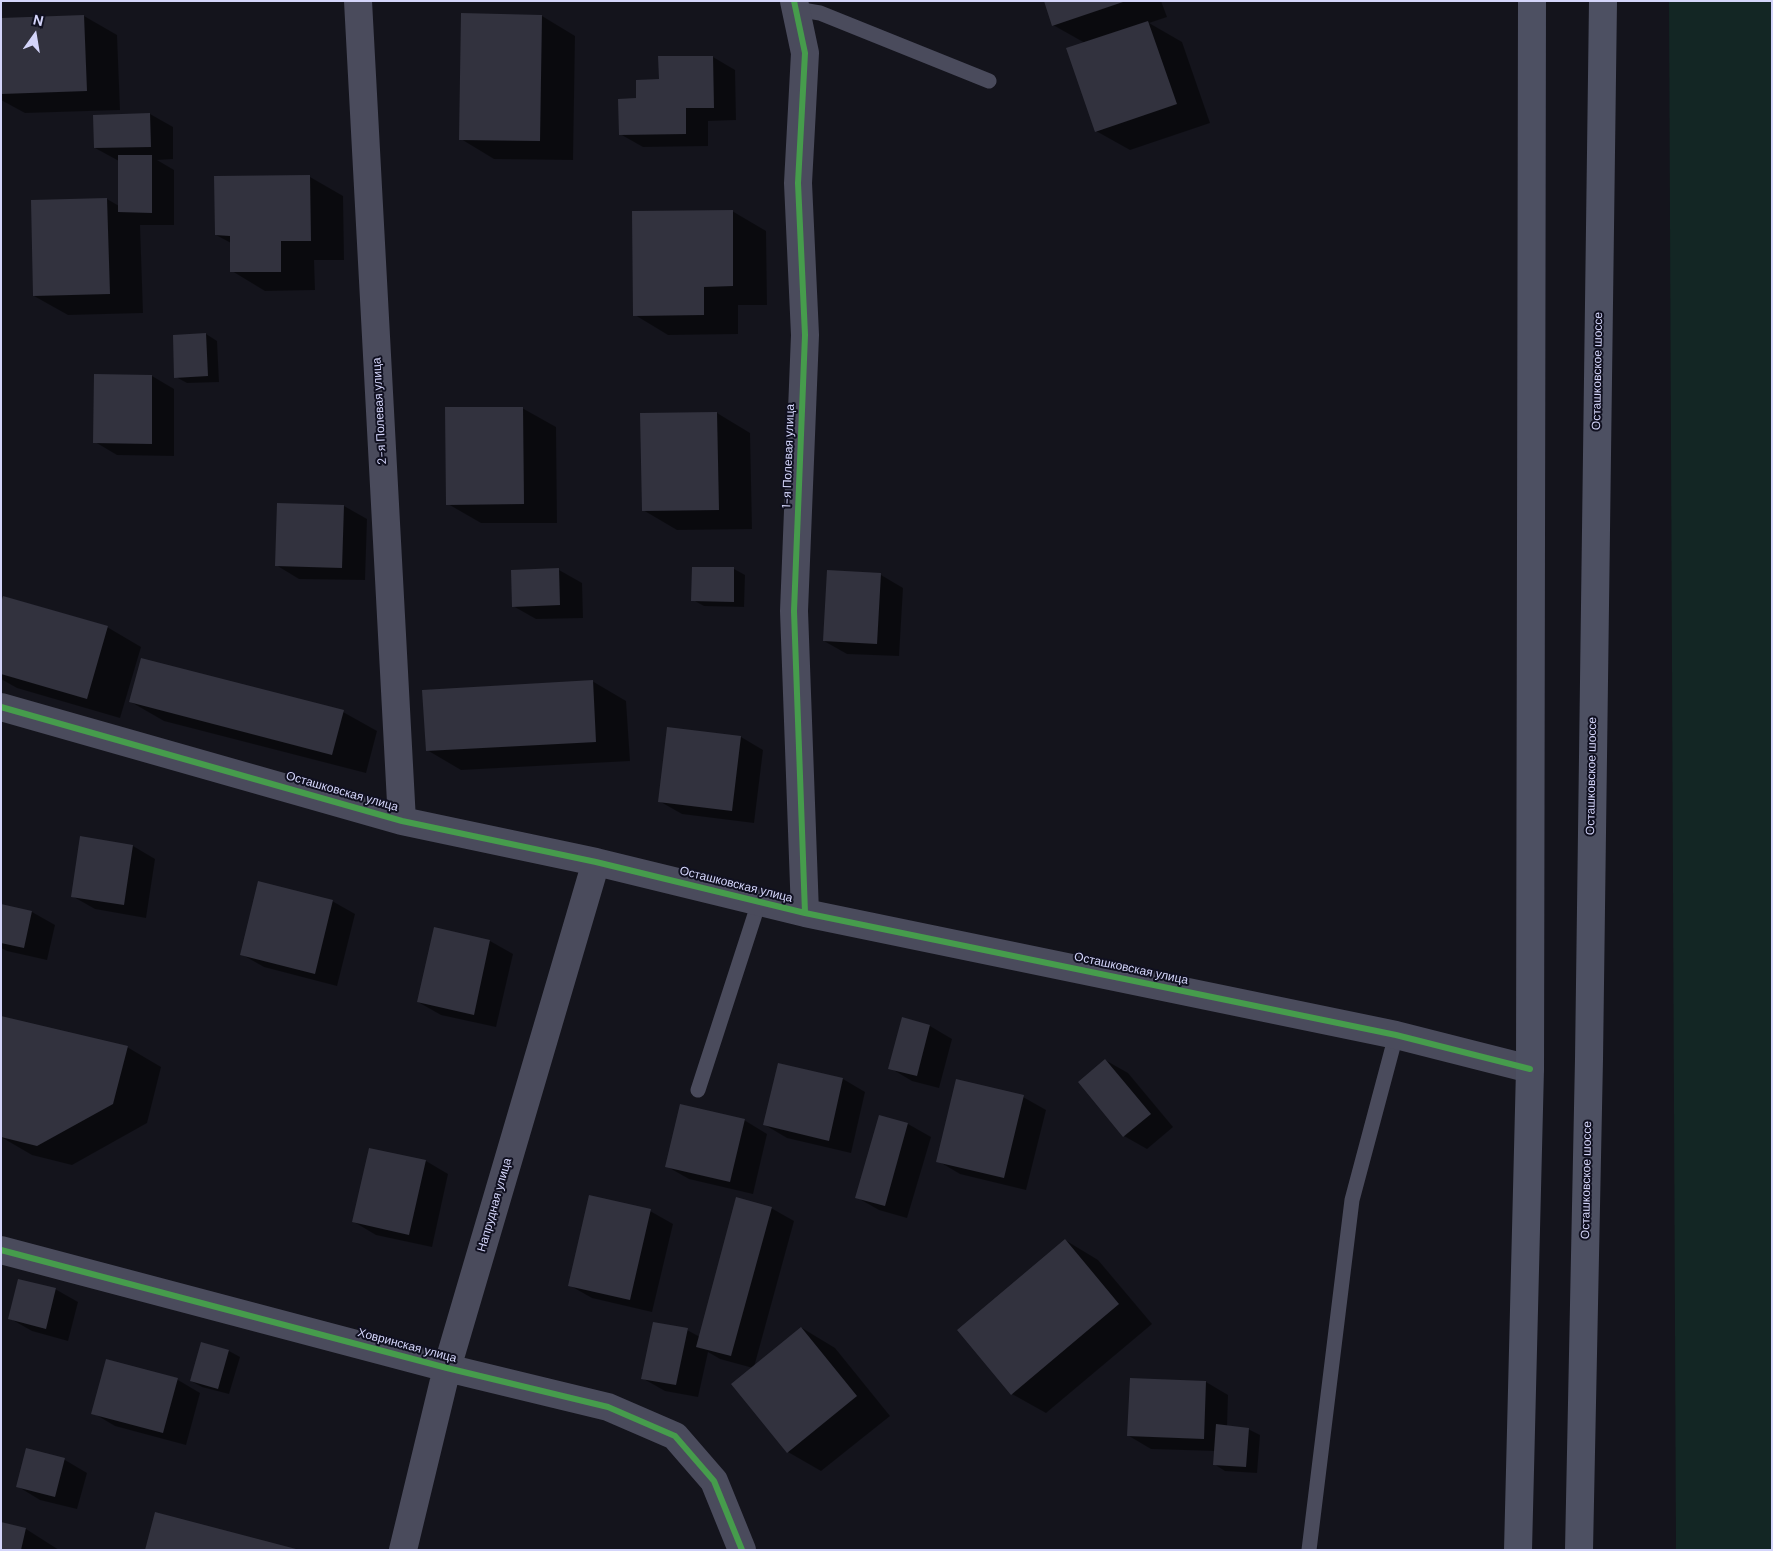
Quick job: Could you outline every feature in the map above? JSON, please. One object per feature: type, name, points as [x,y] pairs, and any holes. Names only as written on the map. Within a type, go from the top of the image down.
[{"type":"main road","points":[[1518,1550],[1530,1069],[1532,1]]},
{"type":"main road","name":"Осташковское шоссе","points":[[1580,1550],[1589,1049],[1603,1]]},
{"type":"street","name":"2-я Полевая улица","points":[[358,1],[402,821]]},
{"type":"street","name":"1-я Полевая улица","points":[[795,5],[805,53],[798,183],[805,335],[794,611],[805,914]]},
{"type":"street","name":"Осташковская улица","points":[[1,708],[402,821],[596,862],[805,914],[1396,1034],[1530,1069]]},
{"type":"street","name":"Напрудная улица","points":[[403,1550],[447,1368],[596,862]]},
{"type":"street","name":"Ховринская улица","points":[[1,1250],[447,1368],[608,1407],[675,1436],[714,1481],[742,1550]]},
{"type":"lane","points":[[795,5],[820,13],[989,81]]},
{"type":"lane","points":[[698,1090],[759,902]]},
{"type":"lane","points":[[1309,1550],[1352,1200],[1396,1034]]},
{"type":"green space","points":[[1669,1],[1772,1],[1772,1550],[1676,1550]]},
{"type":"building","points":[[1044,1],[1122,1],[1123,2],[1052,26]]},
{"type":"building","points":[[461,13],[542,15],[540,141],[459,140]]},
{"type":"building","points":[[84,15],[87,91],[1,94],[1,18]]},
{"type":"building","points":[[1148,21],[1177,104],[1095,132],[1066,48]]},
{"type":"building","points":[[658,56],[713,56],[714,108],[686,108],[686,134],[619,135],[618,99],[636,98],[636,80],[659,79]]},
{"type":"building","points":[[150,113],[151,147],[94,148],[93,115]]},
{"type":"building","points":[[118,155],[152,155],[152,213],[118,212]]},
{"type":"building","points":[[310,175],[311,241],[281,241],[281,272],[230,272],[230,236],[215,235],[214,176]]},
{"type":"building","points":[[107,198],[110,294],[33,296],[31,200]]},
{"type":"building","points":[[733,210],[733,286],[704,287],[704,315],[633,316],[632,211]]},
{"type":"building","points":[[206,333],[208,376],[174,378],[173,335]]},
{"type":"building","points":[[94,374],[152,375],[152,444],[93,443]]},
{"type":"building","points":[[445,407],[523,407],[524,504],[446,505]]},
{"type":"building","points":[[717,412],[719,510],[642,511],[640,413]]},
{"type":"building","points":[[277,503],[344,505],[342,568],[275,566]]},
{"type":"building","points":[[692,567],[734,567],[734,602],[691,601]]},
{"type":"building","points":[[559,568],[560,605],[512,607],[511,570]]},
{"type":"building","points":[[827,570],[881,573],[877,644],[823,641]]},
{"type":"building","points":[[3,596],[108,626],[87,699],[1,674],[1,602]]},
{"type":"building","points":[[141,658],[344,710],[332,755],[129,702]]},
{"type":"building","points":[[593,680],[596,742],[426,751],[422,690]]},
{"type":"building","points":[[667,727],[741,736],[732,811],[658,802]]},
{"type":"building","points":[[80,836],[133,845],[124,905],[71,897]]},
{"type":"building","points":[[258,881],[333,900],[315,974],[240,955]]},
{"type":"building","points":[[1,904],[32,911],[24,948],[1,943]]},
{"type":"building","points":[[434,927],[490,940],[474,1015],[417,1002]]},
{"type":"building","points":[[1,1016],[128,1046],[113,1104],[37,1146],[1,1137]]},
{"type":"building","points":[[902,1017],[930,1025],[917,1076],[888,1069]]},
{"type":"building","points":[[1105,1059],[1151,1114],[1123,1137],[1078,1082]]},
{"type":"building","points":[[778,1063],[843,1078],[829,1141],[763,1125]]},
{"type":"building","points":[[956,1079],[1024,1095],[1004,1178],[936,1162]]},
{"type":"building","points":[[680,1104],[745,1119],[730,1182],[665,1167]]},
{"type":"building","points":[[879,1115],[908,1123],[885,1206],[855,1198]]},
{"type":"building","points":[[369,1148],[426,1160],[409,1235],[352,1222]]},
{"type":"building","points":[[589,1195],[651,1209],[630,1300],[568,1286]]},
{"type":"building","points":[[736,1197],[772,1207],[731,1356],[696,1347]]},
{"type":"building","points":[[1065,1239],[1119,1304],[1011,1395],[957,1330]]},
{"type":"building","points":[[18,1279],[56,1288],[46,1329],[8,1319]]},
{"type":"building","points":[[653,1322],[688,1328],[676,1385],[641,1379]]},
{"type":"building","points":[[801,1327],[857,1396],[787,1453],[731,1384]]},
{"type":"building","points":[[201,1342],[229,1350],[218,1389],[190,1381]]},
{"type":"building","points":[[106,1359],[178,1378],[163,1433],[91,1414]]},
{"type":"building","points":[[1130,1378],[1206,1381],[1204,1439],[1127,1436]]},
{"type":"building","points":[[1216,1424],[1249,1428],[1246,1467],[1213,1465]]},
{"type":"building","points":[[26,1448],[65,1458],[55,1497],[16,1487]]},
{"type":"building","points":[[155,1512],[296,1549],[296,1550],[145,1550]]},
{"type":"building","points":[[1,1522],[26,1528],[21,1550],[1,1550]]},
{"type":"cycle path","points":[[794,1],[805,53],[798,183],[805,335],[794,611],[805,913]]},
{"type":"cycle path","points":[[1,707],[402,821],[596,862],[805,913],[1396,1035],[1530,1069]]},
{"type":"cycle path","points":[[1,1250],[447,1368],[608,1407],[675,1436],[714,1481],[742,1550]]}]
